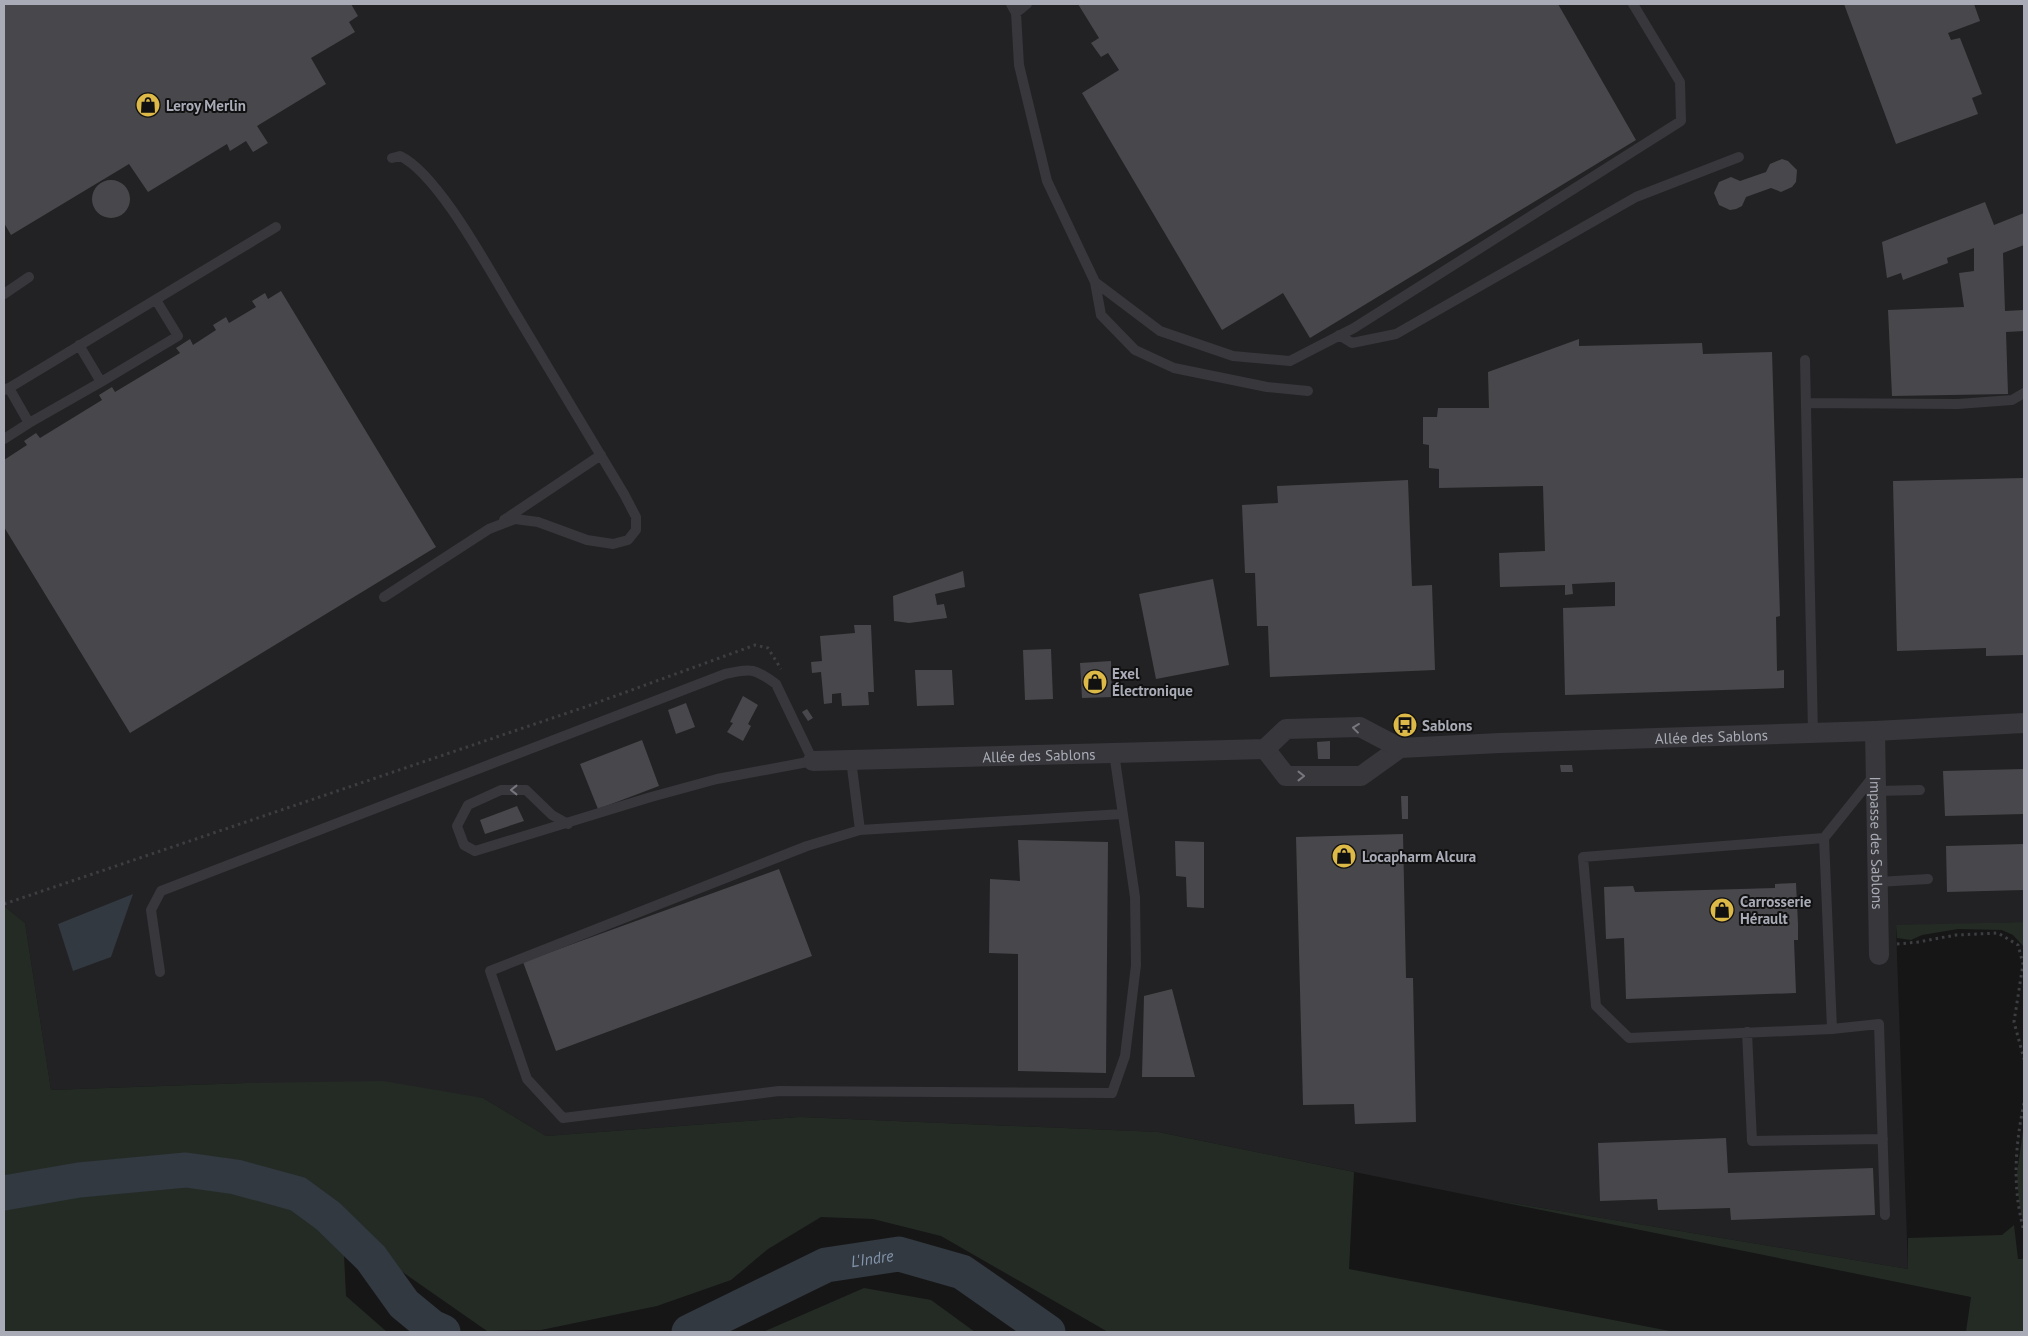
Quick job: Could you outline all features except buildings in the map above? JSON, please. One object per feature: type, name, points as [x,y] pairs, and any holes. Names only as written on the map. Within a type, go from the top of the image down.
[{"type":"street","name":"Allée des Sablons","points":[[1400,748],[1875,731],[2024,723]]},
{"type":"street","points":[[1360,727],[1400,748],[1360,776],[1286,776],[1266,749],[1286,728],[1360,727]]},
{"type":"street","name":"Impasse des Sablons","points":[[1875,731],[1879,950]]},
{"type":"street","name":"Allée des Sablons","points":[[813,762],[1266,749]]},
{"type":"lane","points":[[1027,4],[1013,8],[1020,65],[1047,181],[1095,282],[1102,315],[1135,350],[1174,368],[1267,386],[1308,391]]},
{"type":"lane","points":[[1095,282],[1160,332],[1233,356],[1290,361],[1363,323],[1681,121],[1680,82],[1633,4]]},
{"type":"lane","points":[[392,158],[400,156],[410,160],[457,217],[601,455],[636,517],[636,530],[628,540],[613,544],[587,540],[538,522],[516,519],[489,530]]},
{"type":"lane","points":[[1339,335],[1352,343],[1396,334],[1636,198],[1739,158]]},
{"type":"lane","points":[[29,423],[6,389],[276,227]]},
{"type":"lane","points":[[4,294],[29,277]]},
{"type":"lane","points":[[4,439],[178,336],[156,300]]},
{"type":"lane","points":[[79,345],[101,382]]},
{"type":"lane","points":[[1805,360],[1813,733]]},
{"type":"lane","points":[[1806,403],[1958,404],[2012,400],[2024,393]]},
{"type":"lane","points":[[384,597],[601,455]]},
{"type":"lane","points":[[160,972],[151,910],[161,891],[725,674],[750,670],[765,676],[776,684],[813,762],[717,779],[651,797],[568,824],[475,851],[464,845],[457,826],[468,805],[501,790],[526,790],[552,815],[568,824]]},
{"type":"lane","points":[[1114,753],[1135,897],[1136,965],[1125,1056],[1112,1093],[779,1091],[564,1118],[527,1079],[490,971],[807,846],[860,830],[1122,814]]},
{"type":"lane","points":[[851,760],[860,830]]},
{"type":"lane","points":[[1885,1214],[1879,1024],[1629,1038],[1596,1006],[1583,857],[1824,838],[1876,782],[1920,790]]},
{"type":"lane","points":[[1824,838],[1832,1028]]},
{"type":"lane","points":[[1878,882],[1928,879]]},
{"type":"lane","points":[[1746,1032],[1752,1141],[1883,1138]]},
{"type":"path","points":[[4,904],[585,707],[755,645],[768,648],[782,670]]},
{"type":"path","points":[[1879,950],[1956,935],[1998,933],[2018,945],[2022,964],[2014,1022],[2024,1059]]},
{"type":"path","points":[[2024,1103],[2019,1127],[2015,1174],[2019,1212],[2024,1231]]},
{"type":"shaded area","points":[[4,4],[2024,4],[2024,922],[1896,926],[1908,1269],[1482,1198],[1158,1132],[800,1117],[546,1136],[483,1098],[247,1083],[51,1090],[25,923],[4,906]]},
{"type":"shaded area","points":[[133,894],[111,957],[73,971],[58,924]]},
{"type":"shaded area","points":[[4,906],[25,923],[51,1090],[247,1083],[383,1081],[483,1098],[546,1136],[800,1117],[1158,1132],[1354,1172],[1349,1269],[1675,1332],[1108,1332],[941,1236],[873,1219],[821,1217],[768,1249],[731,1280],[657,1306],[541,1330],[487,1331],[391,1264],[344,1255],[346,1296],[387,1332],[4,1332]]},
{"type":"shaded area","points":[[2024,922],[2024,947],[2013,935],[2002,930],[1958,929],[1922,935],[1911,940],[1897,938],[1896,925]]},
{"type":"shaded area","points":[[2024,1124],[2024,1227],[2019,1202],[2017,1173]]},
{"type":"shaded area","points":[[1482,1198],[1908,1269],[1908,1238],[2002,1235],[2014,1225],[2018,1259],[2024,1259],[2024,1332],[1966,1332],[1971,1297]]},
{"type":"shaded area","points":[[864,1288],[931,1300],[975,1332],[763,1332]]},
{"type":"waterway","points":[[4,1193],[79,1180],[186,1170],[236,1177],[298,1194],[328,1216],[371,1258],[404,1304],[432,1327],[443,1332]]},
{"type":"waterway","name":"L'Indre","points":[[689,1332],[826,1265],[899,1254],[962,1272],[1048,1332]]},
{"type":"place","name":"Leroy Merlin","points":[[148,105]]},
{"type":"place","name":"Exel Électronique","points":[[1095,682]]},
{"type":"place","name":"Sablons","points":[[1405,725]]},
{"type":"place","name":"Locapharm Alcura","points":[[1344,856]]},
{"type":"place","name":"Carrosserie Hérault","points":[[1722,910]]}]
